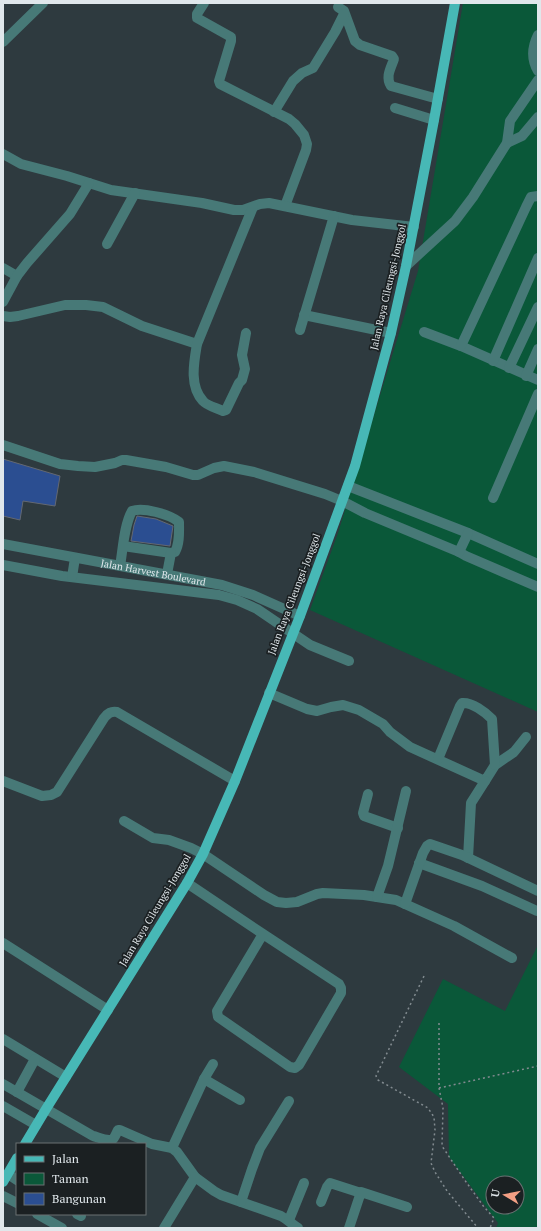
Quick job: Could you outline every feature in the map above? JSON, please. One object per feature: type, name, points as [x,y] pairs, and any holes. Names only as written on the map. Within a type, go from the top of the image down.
[{"type":"main road","name":"Jalan Raya Cileungsi-Jonggol","points":[[26,1143],[203,854],[235,781],[300,616],[355,466],[391,333],[414,227],[455,3]]},
{"type":"main road","points":[[6,1178],[16,1160]]},
{"type":"street","points":[[3,42],[43,3]]},
{"type":"street","points":[[204,3],[197,14],[197,18],[231,37],[219,81],[220,84],[289,119],[304,135],[307,144],[306,150],[285,206]]},
{"type":"street","points":[[274,112],[293,81],[302,73],[316,65],[336,32],[338,7]]},
{"type":"street","points":[[338,7],[355,41],[360,45],[392,56],[394,59],[388,78],[390,86],[438,98]]},
{"type":"street","points":[[538,36],[534,42],[532,54],[534,65],[538,71]]},
{"type":"street","points":[[406,266],[455,221],[473,197],[507,144],[510,121],[538,80]]},
{"type":"street","points":[[395,108],[434,120]]},
{"type":"street","points":[[507,144],[522,136],[538,117]]},
{"type":"street","points":[[3,154],[22,164],[111,190],[202,203],[234,210],[243,210],[260,204],[269,203],[352,220],[414,227]]},
{"type":"street","points":[[3,302],[17,276],[70,214],[89,184]]},
{"type":"street","points":[[108,244],[135,193]]},
{"type":"street","points":[[461,346],[526,207],[532,197],[538,196]]},
{"type":"street","points":[[246,333],[242,355],[245,369],[242,380],[239,383],[226,410],[223,411],[204,402],[198,393],[194,379],[197,344],[253,207]]},
{"type":"street","points":[[300,330],[334,216]]},
{"type":"street","points":[[493,361],[538,258]]},
{"type":"street","points":[[3,268],[17,276]]},
{"type":"street","points":[[3,316],[18,316],[64,305],[103,307],[142,326],[197,344]]},
{"type":"street","points":[[509,368],[538,307]]},
{"type":"street","points":[[304,315],[391,333]]},
{"type":"street","points":[[424,332],[461,346],[538,380]]},
{"type":"street","points":[[526,376],[538,350]]},
{"type":"street","points":[[493,498],[538,394]]},
{"type":"street","points":[[3,446],[60,464],[78,466],[94,467],[115,464],[122,460],[126,460],[166,467],[193,475],[198,475],[214,468],[224,466],[254,472],[325,494],[365,513],[538,587]]},
{"type":"street","points":[[348,486],[468,533],[538,564]]},
{"type":"street","points":[[120,566],[123,546],[128,518],[132,511],[141,510],[172,516],[179,522],[177,548],[175,552],[171,553],[123,546]]},
{"type":"street","points":[[459,552],[468,533]]},
{"type":"street","name":"Jalan Harvest Boulevard","points":[[3,544],[222,585],[253,595],[300,616]]},
{"type":"street","points":[[168,574],[171,553]]},
{"type":"street","points":[[72,577],[75,558]]},
{"type":"street","name":"Jalan Harvest Boulevard","points":[[3,565],[72,577],[219,595],[237,600],[257,609],[310,644],[349,661]]},
{"type":"street","points":[[269,694],[307,709],[317,711],[343,705],[359,710],[383,724],[390,732],[410,747],[485,781]]},
{"type":"street","points":[[438,759],[460,706],[462,703],[467,703],[485,713],[492,719],[495,765]]},
{"type":"street","points":[[3,781],[42,796],[51,795],[57,792],[104,718],[108,713],[117,712],[235,781]]},
{"type":"street","points":[[468,858],[471,803],[495,765],[514,752],[526,737]]},
{"type":"street","points":[[377,897],[388,866],[406,791]]},
{"type":"street","points":[[368,794],[362,813],[364,816],[398,828]]},
{"type":"street","points":[[124,821],[153,838],[169,840],[203,854],[264,895],[277,902],[296,902],[323,893],[348,894],[396,900],[454,926],[512,958]]},
{"type":"street","points":[[405,904],[426,848],[430,844],[462,855],[538,891]]},
{"type":"street","points":[[420,863],[482,886],[537,911]]},
{"type":"street","points":[[187,882],[339,984],[341,993],[299,1065],[295,1068],[290,1067],[219,1019],[217,1015],[217,1011],[263,934]]},
{"type":"street","points":[[3,942],[108,1010]]},
{"type":"street","points":[[3,1039],[66,1077]]},
{"type":"street","points":[[17,1092],[35,1059]]},
{"type":"street","points":[[172,1148],[204,1079],[213,1064]]},
{"type":"street","points":[[204,1079],[240,1100]]},
{"type":"street","points":[[3,1084],[85,1132],[102,1139],[112,1139],[116,1132],[120,1130],[152,1144],[172,1148],[177,1152],[195,1177],[214,1191],[221,1195],[271,1212],[289,1220],[290,1223],[298,1228]]},
{"type":"street","points":[[241,1202],[260,1148],[289,1101]]},
{"type":"street","points":[[3,1106],[36,1125]]},
{"type":"street","points":[[164,1228],[195,1177]]},
{"type":"street","points":[[6,1178],[16,1180]]},
{"type":"street","points":[[289,1220],[304,1183]]},
{"type":"street","points":[[320,1202],[330,1183],[407,1206]]},
{"type":"street","points":[[349,1228],[361,1192]]},
{"type":"street","points":[[3,1196],[16,1202]]},
{"type":"street","points":[[39,1215],[62,1228]]},
{"type":"path","points":[[424,976],[376,1076],[378,1080],[428,1108],[434,1117],[435,1130],[431,1162],[435,1172],[447,1191],[478,1228]]},
{"type":"path","points":[[438,1023],[439,1088],[443,1108],[442,1146],[484,1207],[494,1218],[490,1228]]},
{"type":"path","points":[[439,1088],[538,1066]]},
{"type":"green space","points":[[463,3],[538,3],[538,712],[310,610],[338,533],[418,271]]},
{"type":"green space","points":[[538,945],[538,1228],[496,1228],[498,1223],[492,1215],[525,1215],[525,1175],[485,1175],[485,1205],[449,1157],[448,1104],[399,1067],[443,979],[505,1011]]},
{"type":"building","points":[[3,459],[60,476],[55,506],[23,501],[20,520],[3,516]]},
{"type":"building","points":[[137,516],[156,519],[173,526],[170,546],[131,541]]}]
